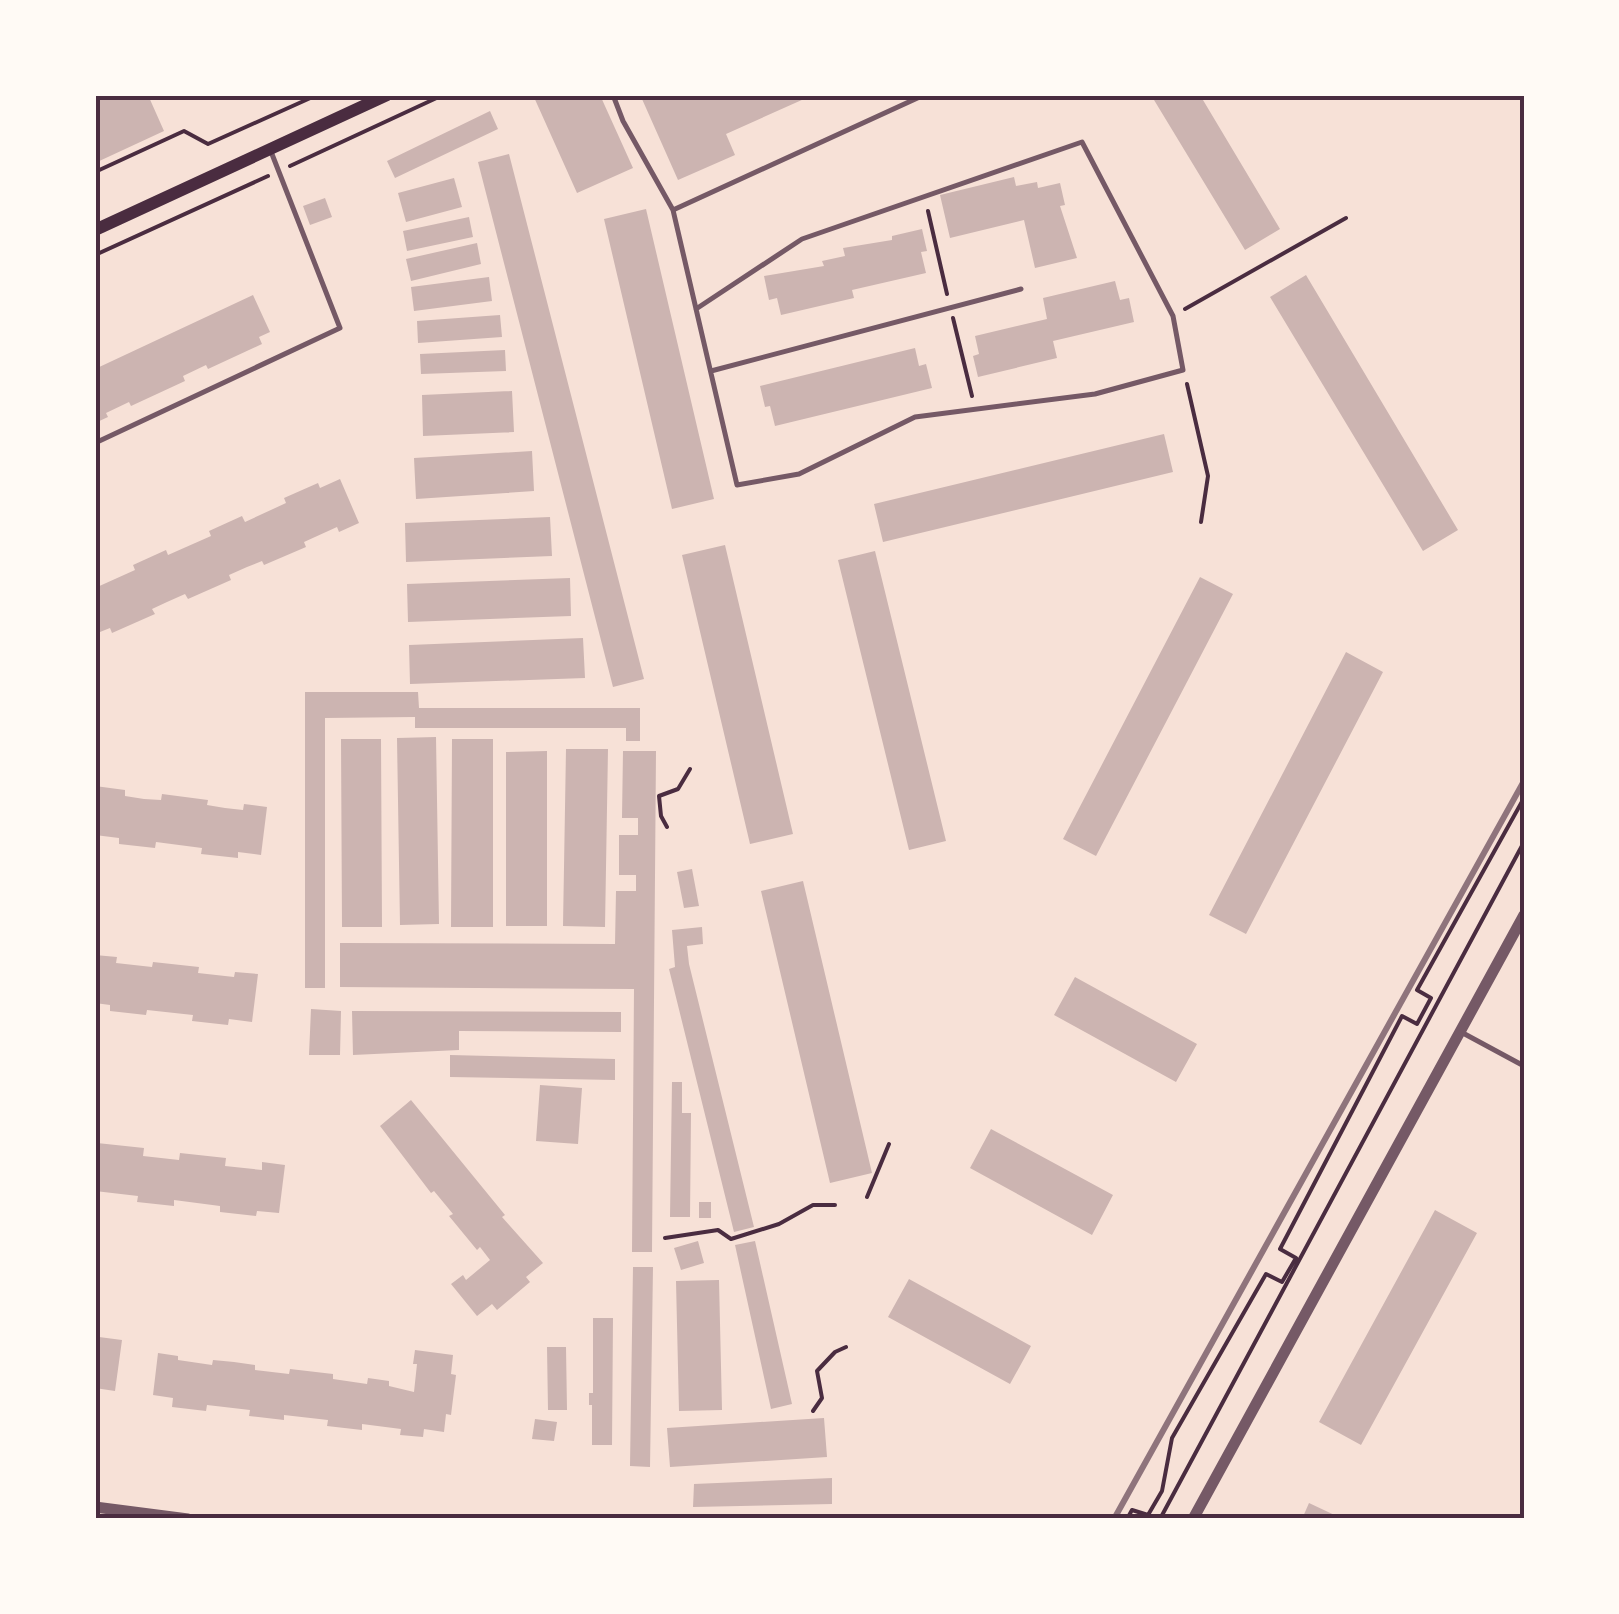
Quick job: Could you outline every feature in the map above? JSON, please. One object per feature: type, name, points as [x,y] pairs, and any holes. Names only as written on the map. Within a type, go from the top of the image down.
[{"type":"main road","points":[[95,230],[387,95]]},
{"type":"street","points":[[1193,1519],[1524,916]]},
{"type":"street","points":[[95,1507],[188,1519]]},
{"type":"lane","points":[[613,95],[674,210],[696,309],[737,485],[798,474],[915,418],[1095,394],[1183,370],[1173,316],[1082,142],[802,238],[696,309]]},
{"type":"lane","points":[[674,210],[924,95]]},
{"type":"lane","points":[[95,443],[340,328],[270,149]]},
{"type":"lane","points":[[711,371],[1021,288]]},
{"type":"lane","points":[[1460,1032],[1524,1066]]},
{"type":"path","points":[[95,172],[184,131],[208,144],[317,95]]},
{"type":"path","points":[[1173,316],[1346,218]]},
{"type":"path","points":[[1183,370],[1208,476],[1201,522]]},
{"type":"path","points":[[666,827],[660,816],[659,796],[678,789],[690,769]]},
{"type":"path","points":[[1127,1519],[1132,1510],[1148,1516],[1162,1492],[1172,1438],[1266,1274],[1282,1282],[1296,1258],[1280,1250],[1402,1016],[1417,1024],[1432,998],[1418,990],[1524,798]]},
{"type":"path","points":[[1160,1519],[1524,842]]},
{"type":"path","points":[[867,1196],[889,1144]]},
{"type":"path","points":[[665,1238],[718,1230],[731,1238],[779,1224],[814,1205],[835,1205]]},
{"type":"path","points":[[814,1411],[822,1398],[817,1371],[846,1346]]},
{"type":"building","points":[[95,95],[148,95],[164,131],[95,163]]},
{"type":"building","points":[[533,95],[600,95],[633,168],[577,193]]},
{"type":"building","points":[[652,95],[813,95],[726,134],[735,155],[678,180],[642,99]]},
{"type":"building","points":[[1151,95],[1200,95],[1280,229],[1245,250]]},
{"type":"building","points":[[490,111],[498,129],[395,178],[387,161]]},
{"type":"building","points":[[509,154],[644,679],[613,687],[478,162]]},
{"type":"building","points":[[1014,177],[1016,186],[1037,182],[1038,188],[1060,183],[1065,205],[1060,206],[1077,258],[1035,268],[1024,220],[950,238],[940,195]]},
{"type":"building","points":[[454,178],[462,207],[406,222],[398,193]]},
{"type":"building","points":[[325,198],[332,217],[310,225],[303,206]]},
{"type":"building","points":[[646,209],[714,499],[672,509],[604,219]]},
{"type":"building","points":[[469,217],[473,237],[407,251],[403,231]]},
{"type":"building","points":[[922,229],[927,251],[921,252],[926,273],[852,290],[854,298],[781,315],[777,298],[769,300],[764,276],[824,266],[822,261],[845,256],[843,248],[892,240],[892,236]]},
{"type":"building","points":[[477,243],[481,264],[411,281],[406,259]]},
{"type":"building","points":[[1306,275],[1458,530],[1423,551],[1270,297]]},
{"type":"building","points":[[489,277],[492,301],[414,311],[411,287]]},
{"type":"building","points":[[1115,281],[1120,300],[1129,298],[1134,322],[1053,341],[1057,358],[978,377],[973,356],[979,354],[975,336],[1047,319],[1043,298]]},
{"type":"building","points":[[253,295],[270,332],[259,337],[262,344],[208,369],[206,365],[183,376],[185,381],[131,406],[129,402],[95,423],[95,369]]},
{"type":"building","points":[[500,315],[502,337],[418,343],[417,321]]},
{"type":"building","points":[[915,348],[919,366],[926,364],[932,388],[775,426],[770,406],[765,407],[760,386]]},
{"type":"building","points":[[505,350],[506,371],[421,374],[420,354]]},
{"type":"building","points":[[512,391],[514,432],[423,436],[422,395]]},
{"type":"building","points":[[1164,434],[1173,472],[883,542],[874,504]]},
{"type":"building","points":[[532,451],[534,491],[416,499],[414,458]]},
{"type":"building","points":[[340,479],[359,523],[339,532],[337,527],[304,542],[306,547],[229,575],[231,580],[188,599],[185,594],[167,602],[152,609],[155,614],[112,633],[110,628],[95,634],[95,588],[135,570],[133,565],[166,550],[168,555],[211,536],[209,531],[242,516],[245,522],[286,503],[284,498],[318,483],[320,488]]},
{"type":"building","points":[[550,517],[552,556],[406,562],[405,523]]},
{"type":"building","points":[[725,545],[793,834],[750,844],[682,555]]},
{"type":"building","points":[[875,551],[946,841],[909,850],[838,560]]},
{"type":"building","points":[[1200,577],[1233,594],[1096,856],[1063,839]]},
{"type":"building","points":[[570,578],[571,616],[408,622],[407,584]]},
{"type":"building","points":[[583,638],[585,678],[410,684],[409,645]]},
{"type":"building","points":[[1346,652],[1383,672],[1246,934],[1209,915]]},
{"type":"building","points":[[305,692],[418,692],[419,708],[640,708],[640,741],[626,741],[626,728],[415,728],[415,717],[325,718],[325,988],[305,988]]},
{"type":"building","points":[[436,737],[439,924],[400,925],[397,738]]},
{"type":"building","points":[[341,739],[381,739],[382,927],[342,927]]},
{"type":"building","points":[[452,739],[493,739],[493,927],[451,927]]},
{"type":"building","points":[[566,749],[608,749],[605,927],[563,926]]},
{"type":"building","points":[[547,751],[547,926],[506,926],[506,752]]},
{"type":"building","points":[[623,751],[656,751],[652,1252],[632,1252],[634,989],[340,987],[340,943],[615,944],[616,891],[636,891],[636,875],[619,875],[619,835],[638,835],[638,818],[622,818]]},
{"type":"building","points":[[95,786],[125,790],[125,796],[144,799],[161,800],[162,794],[208,800],[207,805],[225,808],[243,810],[244,804],[267,807],[261,855],[238,852],[238,858],[201,854],[202,848],[156,842],[155,848],[119,844],[119,838],[95,835]]},
{"type":"building","points":[[692,869],[699,906],[684,908],[677,872]]},
{"type":"building","points":[[803,881],[872,1173],[830,1183],[761,891]]},
{"type":"building","points":[[702,927],[703,944],[687,946],[689,964],[754,1227],[734,1232],[669,969],[675,967],[672,930]]},
{"type":"building","points":[[95,955],[117,957],[116,963],[199,967],[198,973],[234,977],[235,972],[258,974],[252,1022],[229,1019],[228,1025],[192,1021],[193,1015],[110,1011],[110,1005],[95,1003]]},
{"type":"building","points":[[1075,977],[1197,1044],[1176,1082],[1054,1015]]},
{"type":"building","points":[[311,1009],[341,1011],[340,1055],[309,1055]]},
{"type":"building","points":[[352,1011],[621,1012],[621,1032],[459,1031],[459,1050],[353,1055]]},
{"type":"building","points":[[450,1055],[615,1059],[615,1080],[450,1077]]},
{"type":"building","points":[[672,1082],[682,1082],[682,1113],[691,1113],[690,1217],[670,1217]]},
{"type":"building","points":[[540,1085],[582,1088],[578,1144],[536,1141]]},
{"type":"building","points":[[411,1100],[543,1263],[526,1277],[530,1282],[497,1310],[492,1304],[477,1316],[451,1284],[463,1275],[466,1280],[490,1260],[449,1216],[453,1214],[434,1191],[431,1193],[380,1126]]},
{"type":"building","points":[[991,1129],[1113,1195],[1092,1235],[970,1168]]},
{"type":"building","points":[[97,1143],[144,1148],[143,1156],[179,1160],[180,1153],[226,1158],[225,1166],[262,1170],[262,1162],[285,1165],[279,1213],[257,1211],[256,1216],[220,1212],[220,1206],[174,1200],[174,1206],[137,1202],[138,1196],[95,1191]]},
{"type":"building","points":[[699,1202],[711,1202],[711,1218],[699,1218]]},
{"type":"building","points":[[1435,1210],[1477,1233],[1361,1445],[1319,1422]]},
{"type":"building","points":[[698,1241],[704,1263],[681,1270],[674,1248]]},
{"type":"building","points":[[755,1241],[792,1404],[771,1409],[735,1245]]},
{"type":"building","points":[[633,1267],[653,1267],[650,1467],[630,1466]]},
{"type":"building","points":[[909,1279],[1031,1346],[1010,1384],[888,1317]]},
{"type":"building","points":[[719,1280],[722,1410],[679,1411],[676,1281]]},
{"type":"building","points":[[593,1318],[613,1318],[612,1445],[592,1445],[589,1393],[593,1393]]},
{"type":"building","points":[[99,1337],[122,1340],[115,1391],[95,1388],[95,1342],[99,1342]]},
{"type":"building","points":[[547,1347],[566,1347],[567,1410],[548,1410]]},
{"type":"building","points":[[415,1350],[453,1355],[451,1374],[456,1375],[451,1415],[446,1414],[444,1432],[424,1429],[423,1437],[400,1435],[401,1429],[362,1424],[362,1430],[327,1426],[328,1420],[249,1416],[250,1410],[207,1405],[206,1411],[172,1407],[173,1398],[153,1395],[158,1353],[212,1365],[213,1360],[289,1374],[290,1369],[333,1374],[333,1379],[367,1384],[368,1378],[389,1381],[389,1386],[414,1392]]},
{"type":"building","points":[[824,1418],[827,1457],[670,1467],[667,1428]]},
{"type":"building","points":[[535,1419],[557,1422],[554,1441],[532,1439]]},
{"type":"building","points":[[832,1478],[832,1504],[693,1507],[694,1484]]},
{"type":"building","points":[[1309,1503],[1343,1519],[1302,1519]]},
{"type":"railway","points":[[1114,1519],[1524,781]]}]
